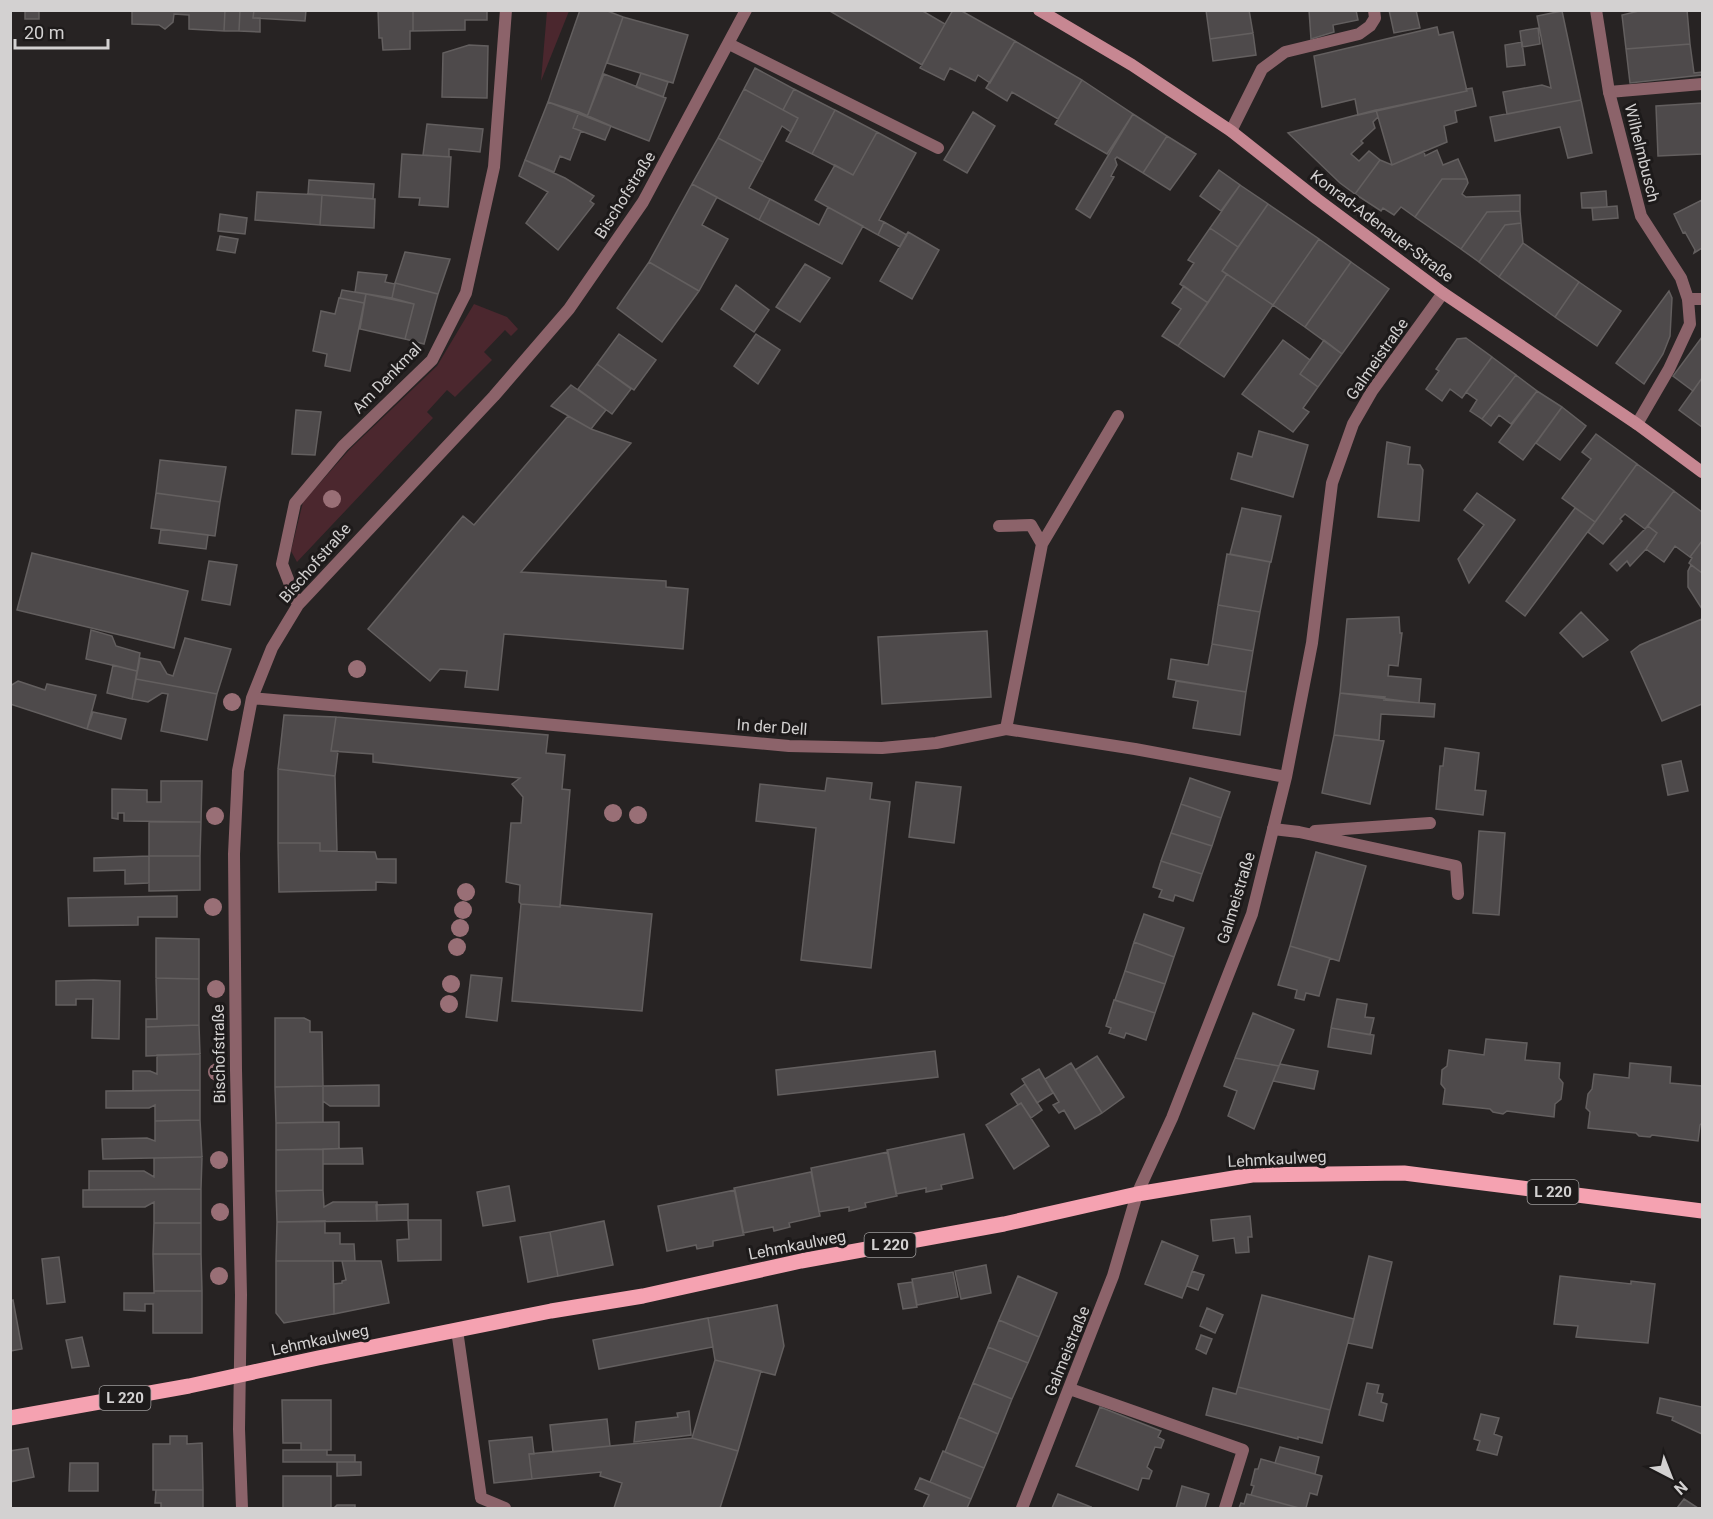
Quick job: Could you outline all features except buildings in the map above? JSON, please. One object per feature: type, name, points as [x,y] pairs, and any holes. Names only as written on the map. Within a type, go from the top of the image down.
[{"type":"main road","name":"Lehmkaulweg","points":[[10,1418],[189,1386],[551,1311],[643,1296],[801,1261],[1004,1224],[1137,1194],[1252,1175],[1404,1173],[1702,1211]]},
{"type":"street","name":"Am Denkmal","points":[[298,605],[282,564],[295,503],[343,446],[432,360],[466,293],[494,167],[506,10]]},
{"type":"street","name":"Bischofstraße","points":[[242,1509],[234,854],[238,771],[252,698],[272,648],[298,605],[494,396],[569,309],[643,202],[746,10]]},
{"type":"street","name":"Konrad-Adenauer-Straße","points":[[1039,10],[1132,65],[1230,131],[1443,293],[1637,424],[1702,472]]},
{"type":"street","points":[[1230,131],[1262,69],[1285,52],[1359,34],[1370,26],[1375,18],[1374,10]]},
{"type":"street","name":"Wilhelmbusch","points":[[1596,10],[1610,92],[1641,216],[1681,278],[1688,299],[1690,324],[1669,369],[1637,424]]},
{"type":"street","points":[[729,44],[938,148]]},
{"type":"street","points":[[1610,92],[1702,84]]},
{"type":"street","name":"Galmeistraße","points":[[1022,1509],[1113,1276],[1137,1194],[1172,1118],[1252,914],[1286,777],[1312,643],[1332,483],[1353,424],[1367,399],[1443,293]]},
{"type":"street","points":[[1688,299],[1702,299]]},
{"type":"street","points":[[1006,729],[1042,544],[1118,416]]},
{"type":"street","points":[[999,526],[1031,525],[1042,544]]},
{"type":"street","name":"In der Dell","points":[[252,698],[789,746],[882,748],[936,743],[1006,729],[1135,749],[1286,777]]},
{"type":"street","points":[[1299,832],[1430,823]]},
{"type":"street","points":[[1273,829],[1299,832],[1456,866],[1458,894]]},
{"type":"street","points":[[457,1330],[481,1498],[505,1509]]},
{"type":"street","points":[[1070,1389],[1243,1450],[1225,1509]]},
{"type":"shaded area","points":[[547,11],[569,11],[541,81]]},
{"type":"shaded area","points":[[474,304],[507,317],[518,329],[511,336],[505,330],[484,352],[492,360],[455,397],[447,390],[427,412],[433,418],[297,562],[291,551],[303,502],[350,449],[437,366]]}]
